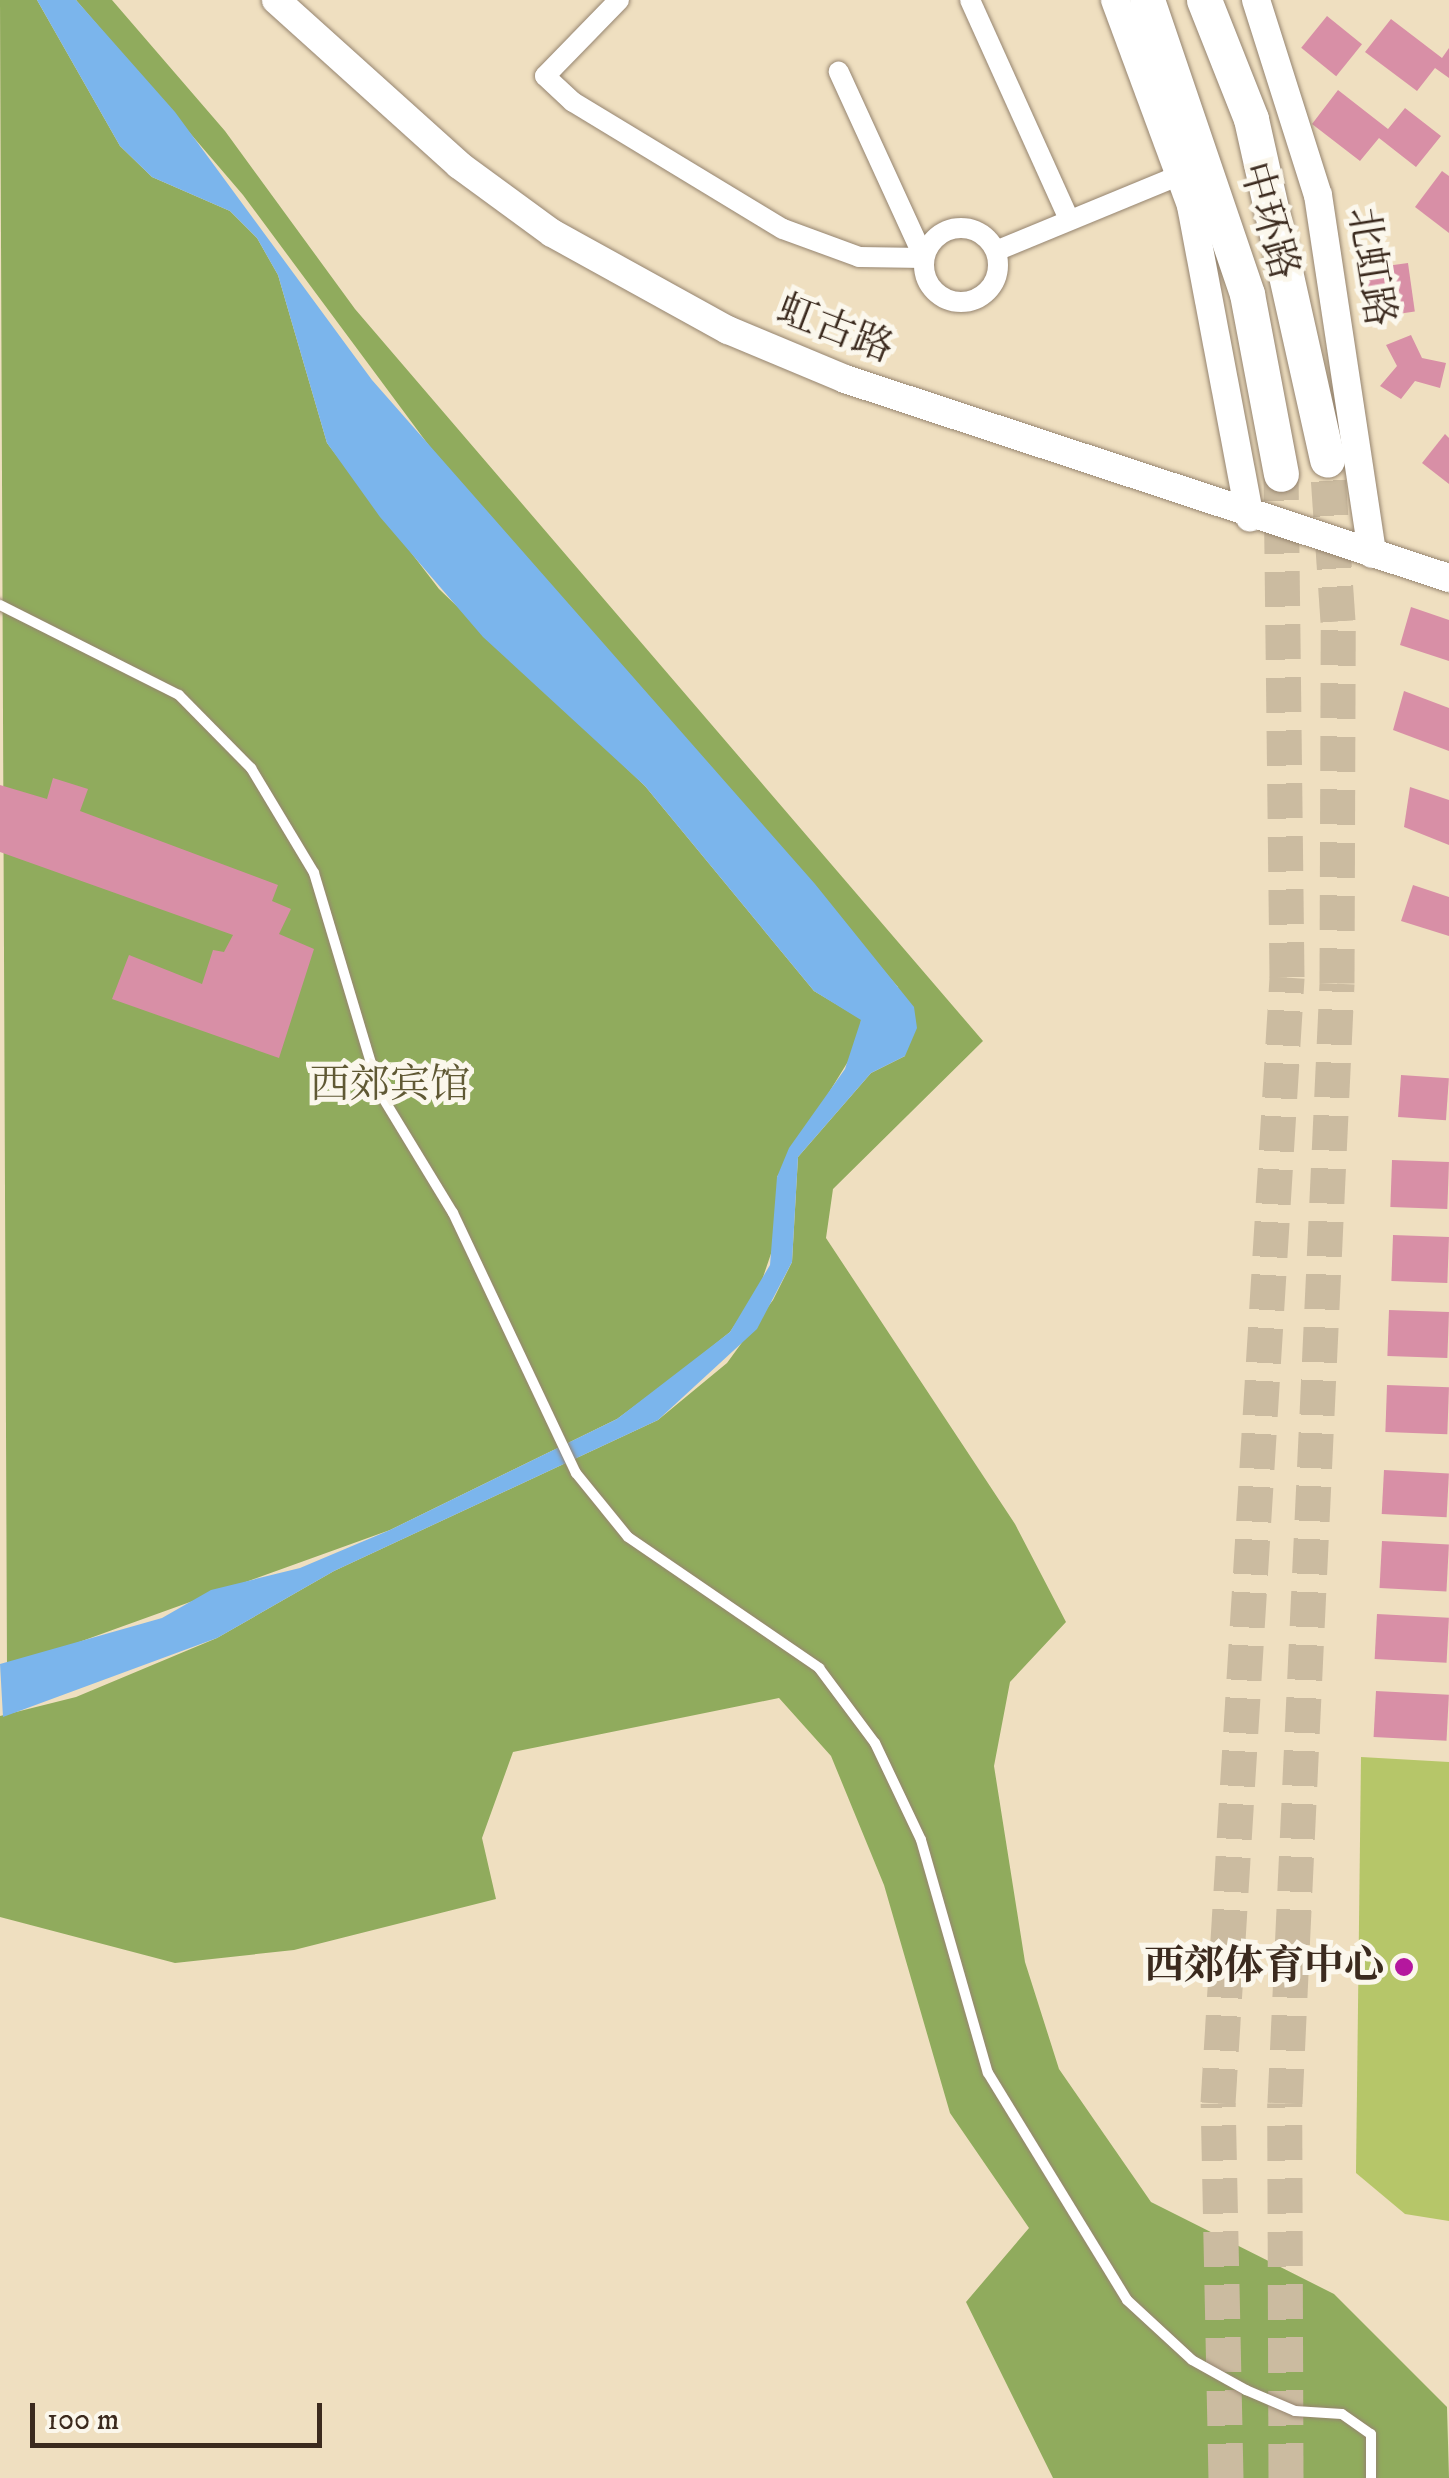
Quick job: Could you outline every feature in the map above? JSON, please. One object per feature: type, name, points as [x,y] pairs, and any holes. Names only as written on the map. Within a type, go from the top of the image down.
[{"type":"highway","name":"中环路","points":[[1147,0],[1247,294],[1281,474]]},
{"type":"highway","name":"中环路","points":[[1204,0],[1239,88],[1292,276],[1326,460]]},
{"type":"highway","points":[[1215,0],[1239,88]]},
{"type":"street","name":"虹古路","points":[[276,0],[460,165],[632,283],[845,379],[1250,517],[1449,578]]},
{"type":"street","points":[[619,0],[545,76],[573,102],[783,229],[859,256],[924,258]]},
{"type":"street","points":[[970,0],[1069,219]]},
{"type":"street","points":[[1114,0],[1180,175],[1227,363],[1250,517]]},
{"type":"street","name":"北虹路","points":[[1256,0],[1318,195],[1372,554]]},
{"type":"street","points":[[839,72],[924,258],[928,282],[958,302],[992,288],[996,251],[981,233],[958,228],[936,237],[924,258]]},
{"type":"street","points":[[996,251],[1180,175]]},
{"type":"lane","points":[[0,606],[179,694],[250,768],[314,873],[380,1093],[453,1213],[576,1473],[628,1537],[819,1668],[875,1743],[921,1840],[988,2073],[1127,2300],[1192,2360],[1246,2390],[1356,2424],[1370,2434],[1371,2478]]},
{"type":"green space","name":"西郊宾馆","points":[[0,0],[37,0],[120,146],[152,177],[230,211],[257,238],[278,275],[327,443],[439,589],[645,786],[814,991],[861,1019],[860,1042],[777,1177],[777,1236],[759,1289],[730,1332],[678,1374],[617,1419],[390,1530],[7,1668]]},
{"type":"green space","points":[[76,0],[112,0],[225,131],[355,309],[983,1041],[833,1189],[826,1238],[1015,1524],[1066,1622],[1010,1682],[994,1766],[1025,1962],[1059,2069],[1151,2202],[1334,2294],[1447,2407],[1449,2478],[1053,2478],[966,2302],[1029,2228],[950,2113],[884,1885],[831,1756],[779,1698],[513,1752],[482,1838],[496,1899],[294,1950],[175,1963],[0,1917],[0,1716],[76,1697],[217,1638],[334,1571],[658,1420],[727,1363],[773,1300],[792,1262],[798,1157],[871,1073],[905,1056],[898,987],[453,478],[243,195]]},
{"type":"green space","name":"西郊体育中心","points":[[1361,1757],[1449,1762],[1449,2221],[1405,2214],[1356,2173]]},
{"type":"water","points":[[37,0],[76,0],[175,112],[372,380],[815,884],[914,1007],[917,1028],[905,1056],[871,1073],[798,1157],[792,1262],[757,1329],[658,1420],[334,1571],[217,1638],[3,1717],[0,1664],[162,1618],[211,1590],[300,1568],[390,1530],[617,1419],[730,1332],[770,1265],[777,1177],[789,1148],[845,1069],[861,1020],[814,991],[645,786],[483,637],[380,517],[327,443],[278,275],[257,238],[230,211],[152,177],[120,146]]},
{"type":"building","points":[[1327,16],[1362,44],[1336,76],[1301,48]]},
{"type":"building","points":[[1391,19],[1442,58],[1449,48],[1449,78],[1435,68],[1417,91],[1365,52]]},
{"type":"building","points":[[1338,90],[1388,129],[1405,108],[1441,136],[1416,167],[1379,138],[1360,161],[1312,124]]},
{"type":"building","points":[[1442,171],[1449,176],[1449,233],[1415,207]]},
{"type":"building","points":[[1408,263],[1415,312],[1371,318],[1364,269]]},
{"type":"building","points":[[1411,335],[1422,358],[1446,363],[1440,388],[1415,381],[1401,399],[1380,386],[1397,366],[1386,345]]},
{"type":"building","points":[[1445,434],[1449,438],[1449,484],[1422,463]]},
{"type":"building","points":[[1411,607],[1449,620],[1449,661],[1400,645]]},
{"type":"building","points":[[1404,691],[1449,708],[1449,751],[1393,730]]},
{"type":"building","points":[[53,778],[88,789],[80,811],[278,885],[272,901],[291,909],[279,934],[314,949],[279,1058],[112,999],[129,955],[202,984],[213,950],[224,952],[233,935],[0,852],[0,785],[47,799]]},
{"type":"building","points":[[1410,787],[1449,800],[1449,845],[1404,827]]},
{"type":"building","points":[[1413,885],[1449,897],[1449,936],[1401,921]]},
{"type":"building","points":[[1401,1075],[1449,1078],[1446,1120],[1398,1117]]},
{"type":"building","points":[[1392,1160],[1449,1162],[1447,1209],[1390,1207]]},
{"type":"building","points":[[1393,1235],[1449,1237],[1447,1283],[1391,1281]]},
{"type":"building","points":[[1389,1310],[1449,1312],[1447,1358],[1387,1356]]},
{"type":"building","points":[[1387,1385],[1449,1387],[1447,1434],[1385,1432]]},
{"type":"building","points":[[1384,1470],[1449,1473],[1447,1517],[1382,1514]]},
{"type":"building","points":[[1382,1541],[1449,1545],[1446,1591],[1380,1588]]},
{"type":"building","points":[[1377,1614],[1449,1618],[1447,1663],[1375,1659]]},
{"type":"building","points":[[1376,1691],[1449,1695],[1446,1741],[1374,1737]]},
{"type":"tunnel","points":[[1286,2478],[1285,2103],[1337,983],[1338,621],[1327,460]]},
{"type":"tunnel","points":[[1226,2478],[1218,2103],[1287,977],[1281,474]]},
{"type":"place","name":"西郊体育中心","points":[[1404,1967]]}]
